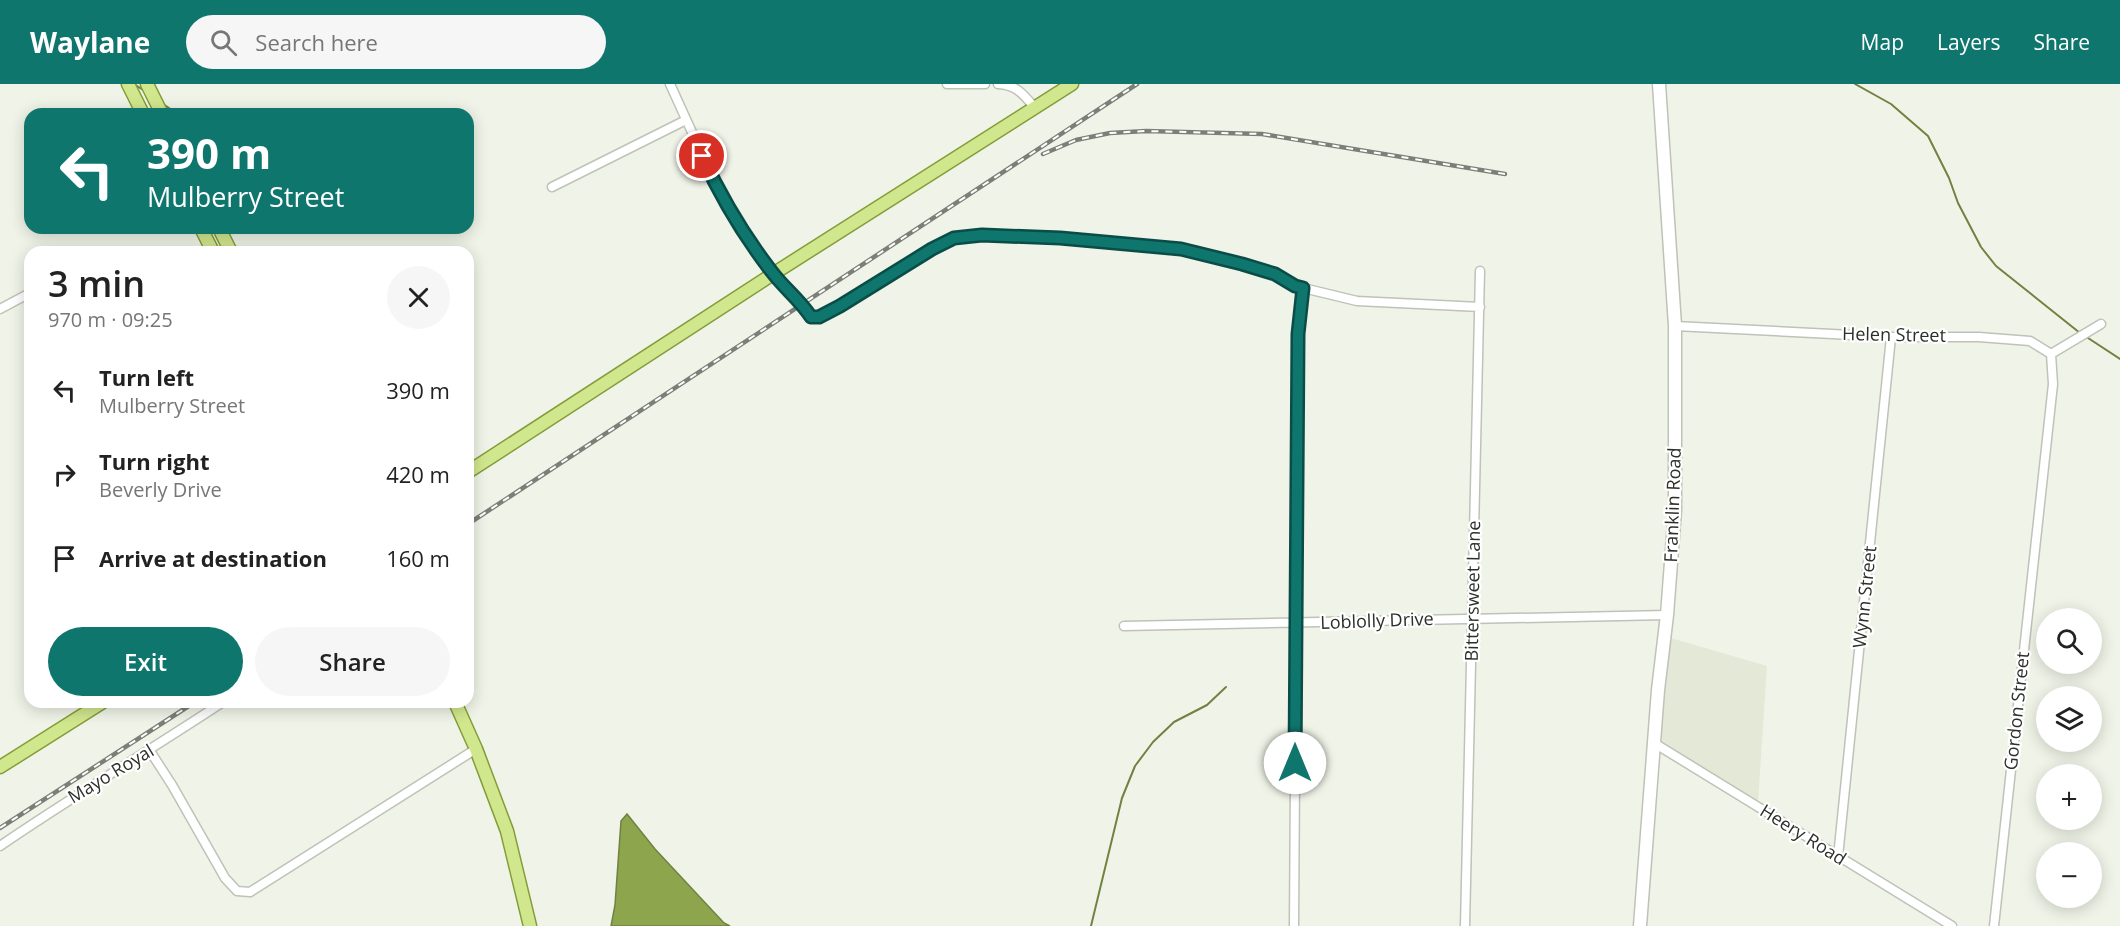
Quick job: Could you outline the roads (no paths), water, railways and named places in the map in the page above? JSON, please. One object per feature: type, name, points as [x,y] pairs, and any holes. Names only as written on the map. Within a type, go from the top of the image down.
[{"type":"main road","points":[[128,84],[140,108]]},
{"type":"main road","points":[[147,84],[159,108]]},
{"type":"main road","points":[[474,468],[1072,84]]},
{"type":"main road","name":"Franklin Road","points":[[1640,926],[1658,690],[1667,615],[1675,510],[1675,326],[1659,84]]},
{"type":"main road","points":[[0,768],[94,708]]},
{"type":"main road","points":[[458,708],[507,831],[530,926]]},
{"type":"street","points":[[670,84],[728,207],[773,274],[803,305],[811,317],[819,317],[840,306],[932,249],[954,238],[982,235],[1060,238],[1181,249],[1275,274],[1295,286],[1330,295],[1377,303],[1480,307]]},
{"type":"street","points":[[947,84],[985,84]]},
{"type":"street","points":[[998,84],[1013,86],[1021,91],[1035,108]]},
{"type":"street","points":[[552,187],[686,120]]},
{"type":"street","name":"Bittersweet Lane","points":[[1465,926],[1480,271]]},
{"type":"street","points":[[1294,926],[1298,334],[1303,288]]},
{"type":"street","points":[[0,309],[24,296]]},
{"type":"street","points":[[2051,354],[2101,324]]},
{"type":"street","name":"Helen Street","points":[[1675,326],[1892,337],[1979,337],[2030,341],[2051,354]]},
{"type":"street","name":"Wynn Street","points":[[1838,857],[1892,337]]},
{"type":"street","name":"Gordon Street","points":[[1994,926],[2053,384],[2051,354]]},
{"type":"street","name":"Loblolly Drive","points":[[1124,626],[1667,615]]},
{"type":"street","name":"Mayo Royal","points":[[0,846],[78,793],[150,751],[214,708]]},
{"type":"street","name":"Heery Road","points":[[1654,743],[1952,926]]},
{"type":"street","points":[[150,751],[225,878],[237,891],[250,892],[476,749]]},
{"type":"waterway","points":[[134,84],[146,92]]},
{"type":"waterway","points":[[1855,84],[1891,104],[1928,136],[1981,247],[1996,266],[2080,333]]},
{"type":"waterway","points":[[163,104],[169,108]]},
{"type":"waterway","points":[[2085,336],[2120,359]]},
{"type":"waterway","points":[[1091,926],[1122,798],[1135,766],[1153,742],[1174,722],[1207,705],[1226,687]]},
{"type":"railway","points":[[474,520],[1137,84]]},
{"type":"railway","points":[[1043,154],[1076,140],[1110,133],[1146,131],[1262,134],[1505,174]]},
{"type":"railway","points":[[0,828],[186,708]]}]
